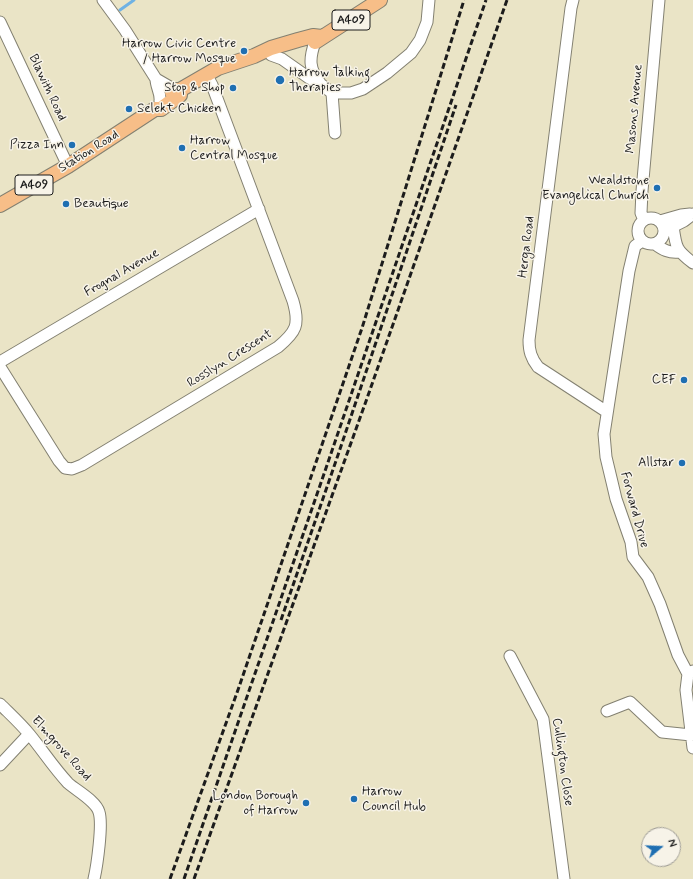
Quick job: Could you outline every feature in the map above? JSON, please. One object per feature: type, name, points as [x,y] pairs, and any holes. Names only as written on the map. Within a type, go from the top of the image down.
[{"type":"main road","name":"A409","points":[[318,40],[380,0]]},
{"type":"main road","name":"Station Road","points":[[0,205],[68,166],[157,105],[161,109],[180,95],[178,90],[206,74],[271,48],[313,36],[318,40]]},
{"type":"main road","name":"Station Road","points":[[254,56],[271,55],[318,40]]},
{"type":"street","points":[[103,0],[125,30],[156,79],[156,84],[160,94],[157,105]]},
{"type":"street","points":[[271,55],[282,58],[332,93],[351,93],[363,89],[400,63],[411,53],[420,40],[428,22],[429,0]]},
{"type":"street","name":"Herga Road","points":[[573,0],[529,340],[529,350],[532,359],[538,367],[607,412]]},
{"type":"street","name":"Masons Avenue","points":[[644,220],[641,213],[642,191],[659,0]]},
{"type":"street","name":"Blawith Road","points":[[0,22],[68,166]]},
{"type":"street","points":[[318,40],[311,52],[312,68],[314,75],[322,85]]},
{"type":"street","name":"Rosslyn Crescent","points":[[0,367],[59,461],[65,468],[72,468],[82,465],[111,448],[278,347],[291,336],[297,322],[297,312],[294,301],[212,84],[206,74]]},
{"type":"street","points":[[156,79],[178,90]]},
{"type":"street","points":[[332,93],[335,133]]},
{"type":"street","name":"Frognal Avenue","points":[[0,362],[259,209]]},
{"type":"street","points":[[666,226],[693,214]]},
{"type":"street","points":[[666,226],[662,240],[655,244],[648,244],[639,238],[638,230],[641,222],[652,218],[666,226],[679,252],[693,264]]},
{"type":"street","points":[[607,412],[629,271],[635,246],[642,241]]},
{"type":"street","points":[[655,244],[661,249],[672,253],[679,252]]},
{"type":"street","name":"Forward Drive","points":[[607,412],[604,434],[606,457],[616,500],[632,542],[633,557],[648,577],[660,604],[678,656],[691,672]]},
{"type":"street","name":"Cullington Close","points":[[510,656],[543,719],[564,879]]},
{"type":"street","points":[[691,672],[686,690],[693,748]]},
{"type":"street","points":[[607,711],[630,702],[662,732],[691,735]]},
{"type":"street","name":"Elmgrove Road","points":[[0,704],[30,734],[45,755],[69,783],[96,806],[100,812],[100,836],[94,879]]},
{"type":"street","points":[[0,765],[30,734]]},
{"type":"waterway","points":[[120,10],[134,0]]},
{"type":"railway","points":[[170,879],[239,687],[362,328],[464,0]]},
{"type":"railway","points":[[184,879],[486,0]]},
{"type":"railway","points":[[194,879],[365,404],[507,0]]},
{"type":"railway","points":[[281,620],[456,105]]},
{"type":"place","name":"Harrow Civic Centre / Harrow Mosque","points":[[244,51]]},
{"type":"place","name":"Harrow Talking Therapies","points":[[280,80]]},
{"type":"place","name":"Stop & Shop","points":[[233,88]]},
{"type":"place","name":"Selekt Chicken","points":[[129,109]]},
{"type":"place","name":"Pizza Inn","points":[[72,145]]},
{"type":"place","name":"Harrow Central Mosque","points":[[182,148]]},
{"type":"place","name":"Wealdstone Evangelical Church","points":[[657,188]]},
{"type":"place","name":"Beautique","points":[[66,204]]},
{"type":"place","name":"CEF","points":[[684,380]]},
{"type":"place","name":"Allstar","points":[[682,463]]},
{"type":"place","name":"Harrow Council Hub","points":[[354,799]]},
{"type":"place","name":"London Borough of Harrow","points":[[306,803]]}]
